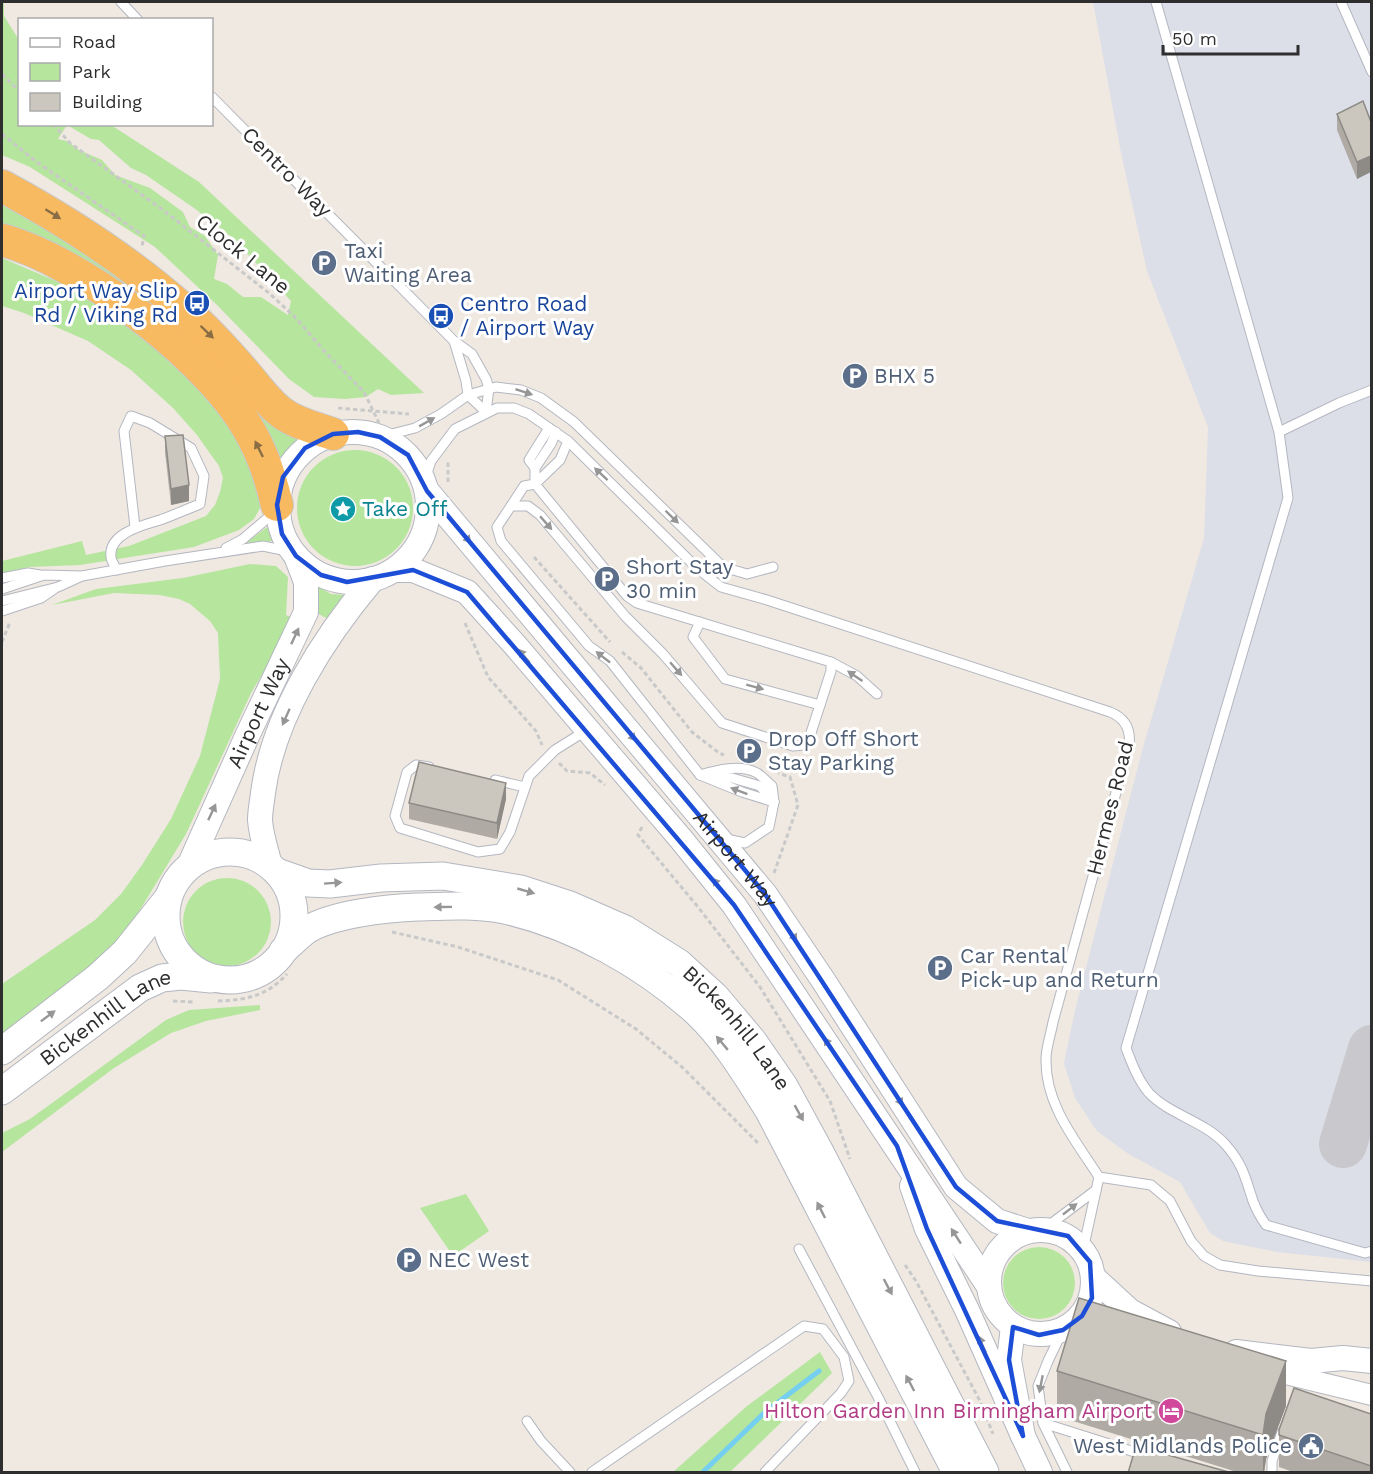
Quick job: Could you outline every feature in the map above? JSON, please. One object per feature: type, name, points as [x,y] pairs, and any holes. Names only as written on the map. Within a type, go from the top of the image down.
[{"type":"highway","points":[[2,186],[48,211],[148,279],[220,344],[266,399],[281,412],[295,421],[333,434]]},
{"type":"highway","points":[[2,240],[60,266],[116,299],[158,330],[202,370],[240,415],[254,438],[268,467],[278,507]]},
{"type":"main road","points":[[220,852],[238,852],[255,856],[273,868],[287,886],[293,902],[294,919],[286,962],[271,965],[218,990],[203,974],[188,964],[176,951],[168,934],[165,916],[168,897],[176,880],[189,866],[204,857],[220,852]]},
{"type":"main road","name":"Bickenhill Lane","points":[[273,868],[308,883],[330,884],[381,878],[443,876],[520,889],[570,905],[625,929],[679,963],[716,997],[753,1041],[784,1086],[985,1473]]},
{"type":"main road","name":"Bickenhill Lane","points":[[2,1051],[98,977],[125,952],[168,897]]},
{"type":"main road","name":"Bickenhill Lane","points":[[286,962],[308,930],[331,920],[378,910],[456,906],[503,909],[550,924],[588,939],[659,983],[697,1013],[736,1060],[769,1111],[956,1473]]},
{"type":"main road","name":"Bickenhill Lane","points":[[2,1091],[140,988],[162,978],[181,976],[218,990]]},
{"type":"street","points":[[358,432],[380,437],[408,455],[425,487],[427,518],[419,543],[407,559],[384,575],[347,582],[321,575],[294,554],[282,534],[278,507],[284,477],[292,462],[305,448],[333,434],[358,432]]},
{"type":"street","name":"Airport Way","points":[[425,487],[765,894],[956,1187],[997,1221],[1036,1230]]},
{"type":"street","name":"Airport Way","points":[[189,866],[306,612],[306,582],[294,554]]},
{"type":"street","name":"Airport Way","points":[[273,868],[260,819],[266,773],[281,729],[298,690],[335,627],[384,575],[413,570],[467,592],[515,645],[735,905],[988,1285]]},
{"type":"street","points":[[897,1146],[927,1229],[967,1310],[1033,1429]]},
{"type":"street","points":[[1036,1230],[1068,1236],[1083,1250],[1090,1262],[1094,1278],[1092,1298],[1082,1316],[1064,1330],[1040,1335],[1013,1327],[998,1315],[990,1298],[988,1285],[992,1262],[1004,1244],[1036,1230]]},
{"type":"street","points":[[1094,1278],[1130,1311],[1206,1349],[1315,1386],[1371,1395]]},
{"type":"street","points":[[1013,1327],[1009,1360],[1033,1429],[1040,1473]]},
{"type":"street","points":[[1206,1349],[1311,1361],[1343,1358],[1371,1361]]},
{"type":"lane","points":[[121,2],[136,18]]},
{"type":"lane","points":[[1156,2],[1280,432],[1288,498],[1126,1048],[1136,1073],[1149,1093],[1166,1106],[1204,1126],[1225,1144],[1245,1172],[1254,1203],[1266,1226],[1365,1253],[1371,1251]]},
{"type":"lane","points":[[1341,2],[1371,72]]},
{"type":"lane","name":"Centro Way","points":[[213,98],[454,341],[472,354],[489,388]]},
{"type":"lane","points":[[454,341],[468,395],[486,412]]},
{"type":"lane","points":[[380,437],[415,428],[441,414],[468,395],[489,388],[513,389],[531,394],[541,398],[574,422],[723,567],[747,574],[773,567]]},
{"type":"lane","points":[[486,412],[489,388]]},
{"type":"lane","points":[[1280,432],[1371,390]]},
{"type":"lane","name":"Hermes Road","points":[[486,412],[497,408],[514,408],[529,414],[568,441],[698,569],[721,587],[1110,712],[1125,722],[1129,729],[1130,745],[1053,1022],[1046,1058],[1048,1080],[1055,1107],[1099,1177]]},
{"type":"lane","points":[[425,487],[431,460],[455,429],[486,412]]},
{"type":"lane","points":[[117,570],[111,557],[113,545],[123,534],[135,527],[200,504],[204,476],[191,448],[150,423],[131,416],[124,431],[135,527]]},
{"type":"lane","points":[[552,430],[551,444],[535,468],[535,483],[627,596],[637,603],[831,662],[857,676],[877,694]]},
{"type":"lane","points":[[568,441],[560,460],[548,473],[535,483],[524,486],[497,527],[501,541],[589,646],[610,661],[700,775],[774,802]]},
{"type":"lane","points":[[512,506],[528,506],[540,515],[625,615],[663,654],[722,723],[793,746],[804,745],[809,739],[831,671],[831,662]]},
{"type":"lane","points":[[219,553],[243,539],[278,507]]},
{"type":"lane","points":[[2,578],[28,573],[82,576],[263,546],[294,554]]},
{"type":"lane","points":[[2,589],[44,575]]},
{"type":"lane","points":[[2,601],[58,586],[82,576]]},
{"type":"lane","points":[[2,611],[41,598],[58,586]]},
{"type":"lane","points":[[625,615],[637,603]]},
{"type":"lane","points":[[700,622],[693,637],[725,679],[820,705]]},
{"type":"lane","points":[[444,768],[416,765],[407,772],[395,816],[400,828],[478,852],[500,849],[510,832],[529,776],[551,754],[587,730]]},
{"type":"lane","points":[[700,775],[717,770],[742,769],[758,773],[772,786],[774,802],[769,827],[745,843],[715,836]]},
{"type":"lane","points":[[490,779],[525,787]]},
{"type":"lane","points":[[1083,1250],[1099,1177],[1151,1185],[1170,1200],[1191,1241],[1204,1256],[1220,1265],[1258,1271],[1371,1281]]},
{"type":"lane","points":[[1036,1230],[1096,1190]]},
{"type":"lane","points":[[799,1249],[868,1378],[915,1473]]},
{"type":"lane","points":[[592,1473],[804,1326],[824,1329],[844,1357],[849,1381],[841,1393],[765,1473]]},
{"type":"lane","points":[[1064,1330],[1038,1386],[1033,1429],[1067,1473]]},
{"type":"lane","points":[[1343,1358],[1371,1353]]},
{"type":"lane","points":[[527,1421],[541,1441],[570,1473]]},
{"type":"lane","points":[[1272,1473],[1272,1461],[1285,1424]]},
{"type":"lane","points":[[1033,1429],[1156,1458]]},
{"type":"path","points":[[2,74],[18,90]]},
{"type":"path","name":"Clock Lane","points":[[55,126],[70,143],[221,254],[295,317],[364,392],[378,418],[380,437]]},
{"type":"path","points":[[2,134],[38,163],[144,236],[141,251]]},
{"type":"path","points":[[530,552],[604,638],[641,668],[692,732],[719,753],[729,757]]},
{"type":"path","points":[[462,617],[488,677],[536,731],[542,745],[567,771],[590,773],[612,790]]},
{"type":"path","points":[[2,642],[10,622]]},
{"type":"path","points":[[770,770],[790,777],[798,805],[770,883]]},
{"type":"path","points":[[638,834],[645,822]]},
{"type":"path","points":[[391,932],[458,947],[558,980],[636,1029],[682,1067],[762,1147]]},
{"type":"path","points":[[218,990],[244,1000],[275,987],[286,962]]},
{"type":"path","points":[[171,1001],[195,1002]]},
{"type":"highlighted area","points":[[358,432],[380,437],[408,455],[427,491],[765,894],[956,1187],[997,1221],[1068,1236],[1090,1262],[1092,1298],[1082,1316],[1063,1330],[1039,1335],[1013,1327],[1009,1360],[1023,1436],[927,1229],[897,1146],[734,905],[467,592],[413,570],[347,582],[321,575],[296,556],[282,534],[277,505],[283,477],[305,448],[333,434]]},
{"type":"shaded area","points":[[1093,2],[1371,2],[1371,1262],[1277,1252],[1223,1241],[1210,1233],[1180,1182],[1127,1153],[1097,1131],[1075,1098],[1064,1063],[1075,1010],[1142,751],[1204,538],[1208,427],[1147,271],[1121,153]]},
{"type":"green space","points":[[2,2],[4,2],[4,16],[18,38],[18,126],[66,126],[58,139],[67,141],[79,150],[102,160],[115,175],[150,188],[183,212],[190,227],[205,236],[218,255],[214,279],[227,284],[243,297],[261,297],[288,315],[291,301],[233,238],[146,175],[131,168],[99,140],[91,139],[69,126],[113,126],[199,182],[424,393],[391,395],[378,389],[366,397],[345,399],[314,397],[289,379],[216,304],[155,247],[30,167],[2,155]]},
{"type":"green space","points":[[2,197],[135,283],[302,436],[276,463],[245,408],[2,233]]},
{"type":"green space","points":[[2,258],[91,296],[134,324],[219,405],[263,489],[260,508],[254,519],[239,530],[194,547],[80,565],[30,567],[2,573],[2,561],[82,541],[86,555],[129,546],[206,516],[215,505],[223,478],[219,466],[197,435],[173,408],[131,370],[88,341],[24,313],[2,306]]},
{"type":"green space","points":[[355,450],[377,455],[396,467],[408,486],[413,508],[408,530],[396,549],[377,561],[355,566],[333,561],[314,549],[302,530],[297,508],[302,486],[314,467],[333,455]]},
{"type":"green space","points":[[267,527],[273,541],[245,544]]},
{"type":"green space","points":[[250,564],[276,566],[288,577],[286,615],[293,618],[251,693],[186,834],[126,933],[97,963],[2,1034],[2,984],[95,920],[121,894],[171,819],[200,756],[220,679],[218,633],[210,621],[190,604],[179,599],[160,595],[114,593],[52,605],[96,589],[183,578]]},
{"type":"green space","points":[[317,586],[331,594],[346,595],[328,619],[315,612]]},
{"type":"green space","points":[[227,878],[244,882],[258,891],[267,905],[271,922],[267,939],[258,953],[244,962],[227,966],[210,962],[196,953],[187,939],[183,922],[187,905],[196,891],[210,882]]},
{"type":"green space","points":[[260,1005],[260,1010],[206,1021],[171,1033],[114,1068],[2,1152],[2,1133],[30,1119],[166,1020],[189,1010]]},
{"type":"green space","points":[[466,1194],[489,1231],[453,1256],[420,1208]]},
{"type":"green space","points":[[1046,1247],[1065,1257],[1073,1269],[1075,1283],[1073,1297],[1065,1309],[1053,1317],[1032,1319],[1013,1309],[1005,1297],[1003,1276],[1013,1257],[1025,1249]]},
{"type":"green space","points":[[820,1352],[832,1373],[730,1472],[673,1472],[747,1406]]},
{"type":"building","points":[[1363,101],[1371,122],[1371,156],[1357,162],[1337,114]]},
{"type":"building","points":[[183,435],[189,485],[171,489],[165,436]]},
{"type":"building","points":[[419,762],[506,783],[497,823],[409,803]]},
{"type":"building","points":[[1079,1298],[1286,1361],[1266,1414],[1263,1435],[1057,1371]]},
{"type":"building","points":[[1294,1388],[1371,1414],[1371,1466],[1279,1435]]},
{"type":"building","points":[[1136,1446],[1232,1473],[1128,1473]]},
{"type":"waterway","points":[[703,1472],[764,1413],[819,1371]]},
{"type":"taxiway","points":[[1343,1144],[1372,1049]]},
{"type":"place","name":"Taxi Waiting Area","points":[[324,263]]},
{"type":"place","name":"Airport Way Slip Rd / Viking Rd","points":[[197,303]]},
{"type":"place","name":"Centro Road / Airport Way","points":[[441,316]]},
{"type":"place","name":"BHX 5","points":[[855,376]]},
{"type":"place","name":"Take Off","points":[[343,509]]},
{"type":"place","name":"Short Stay 30 min","points":[[607,579]]},
{"type":"place","name":"Drop Off Short Stay Parking","points":[[749,751]]},
{"type":"place","name":"Car Rental Pick-up and Return","points":[[940,968]]},
{"type":"place","name":"NEC West","points":[[409,1260]]},
{"type":"place","name":"Hilton Garden Inn Birmingham Airport","points":[[1171,1411]]},
{"type":"place","name":"West Midlands Police","points":[[1311,1446]]}]
